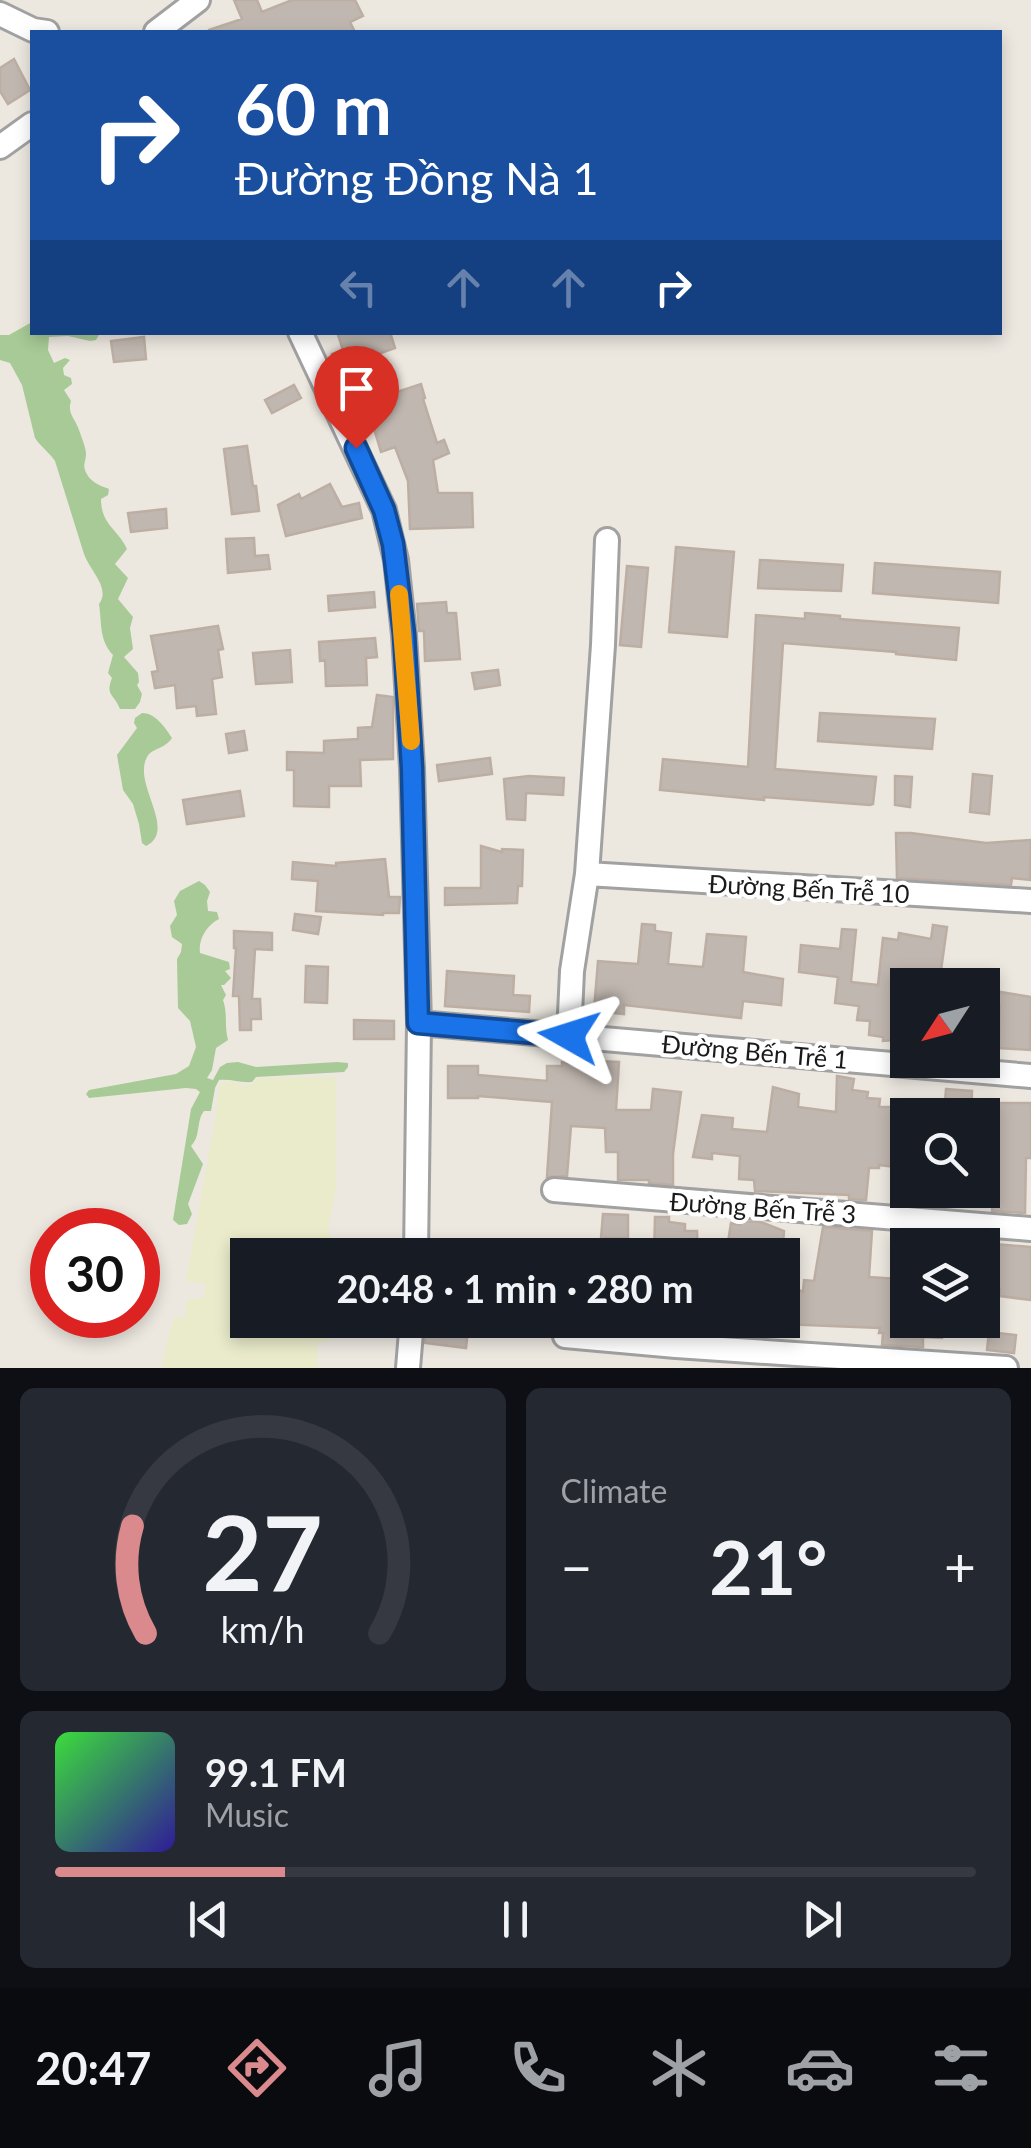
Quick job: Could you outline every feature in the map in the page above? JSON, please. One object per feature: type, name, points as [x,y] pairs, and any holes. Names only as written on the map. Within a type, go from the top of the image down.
[{"type":"street","points":[[159,30],[198,0]]},
{"type":"street","points":[[0,14],[33,30]]},
{"type":"street","points":[[0,147],[30,125]]},
{"type":"street","points":[[301,335],[384,510],[393,544],[404,634],[412,768],[418,1023],[416,1238]]},
{"type":"street","points":[[569,1036],[572,971],[587,874],[607,540]]},
{"type":"street","name":"Đường Bến Trễ 10","points":[[587,874],[1031,901]]},
{"type":"street","name":"Đường Bến Trễ 1","points":[[418,1023],[1031,1076]]},
{"type":"street","name":"Đường Bến Trễ 3","points":[[554,1190],[1031,1228]]},
{"type":"street","points":[[408,1368],[410,1338]]},
{"type":"street","points":[[587,1338],[1006,1368]]},
{"type":"green space","points":[[30,323],[30,335],[99,335],[90,341],[49,337],[48,350],[54,363],[70,360],[63,368],[72,384],[64,390],[85,449],[85,469],[92,481],[109,489],[101,499],[104,515],[127,549],[115,564],[128,578],[118,599],[133,617],[133,649],[124,657],[138,673],[137,685],[142,694],[135,709],[120,709],[110,692],[112,678],[108,673],[113,655],[102,631],[99,604],[103,592],[84,554],[55,461],[35,438],[22,385],[10,363],[0,360],[0,335],[9,335]]},
{"type":"green space","points":[[142,713],[155,718],[172,738],[149,754],[144,768],[158,829],[155,839],[146,846],[133,804],[123,790],[117,755],[137,728],[135,718]]},
{"type":"green space","points":[[199,881],[210,892],[208,911],[217,912],[219,919],[204,933],[200,953],[229,962],[230,969],[225,971],[231,978],[221,985],[226,995],[223,1000],[228,1040],[216,1048],[207,1078],[213,1080],[220,1067],[238,1062],[256,1067],[337,1062],[348,1063],[348,1067],[344,1072],[256,1077],[252,1082],[219,1080],[211,1111],[204,1111],[191,1146],[203,1164],[188,1204],[192,1214],[187,1224],[179,1225],[173,1220],[191,1109],[200,1092],[186,1088],[89,1098],[86,1094],[89,1090],[176,1074],[189,1066],[196,1047],[190,1021],[178,1008],[177,959],[182,944],[172,937],[170,926],[177,915],[174,901],[180,891]]},
{"type":"green space","points":[[336,1077],[336,1190],[328,1226],[330,1238],[230,1238],[230,1338],[328,1338],[328,1342],[318,1342],[317,1368],[161,1368],[174,1317],[185,1318],[187,1299],[204,1298],[205,1284],[186,1281],[220,1083],[253,1085],[256,1078]]},
{"type":"building","points":[[234,0],[257,0],[262,12],[292,0],[355,0],[363,16],[350,22],[354,30],[209,30],[242,19]]},
{"type":"building","points":[[14,59],[30,90],[8,104],[0,91],[0,68]]},
{"type":"building","points":[[338,335],[391,335],[395,348],[337,369],[332,354],[343,350]]},
{"type":"building","points":[[144,337],[146,359],[114,362],[111,341]]},
{"type":"building","points":[[421,384],[437,443],[444,440],[449,453],[433,460],[438,493],[472,493],[473,527],[410,529],[408,481],[395,447],[381,452],[366,402]]},
{"type":"building","points":[[294,385],[301,398],[272,413],[265,400]]},
{"type":"building","points":[[247,446],[259,511],[232,514],[224,449]]},
{"type":"building","points":[[330,484],[342,507],[359,503],[362,518],[286,536],[278,505],[299,494],[301,499]]},
{"type":"building","points":[[166,509],[167,528],[131,532],[128,513]]},
{"type":"building","points":[[254,538],[255,556],[268,555],[270,569],[228,573],[226,539]]},
{"type":"building","points":[[676,547],[734,552],[727,637],[669,632]]},
{"type":"building","points":[[760,560],[843,565],[841,591],[758,588]]},
{"type":"building","points":[[875,563],[1000,572],[998,603],[873,593]]},
{"type":"building","points":[[627,566],[648,568],[641,647],[620,645]]},
{"type":"building","points":[[374,592],[375,607],[329,611],[328,596]]},
{"type":"building","points":[[446,602],[447,613],[456,613],[460,659],[425,661],[424,631],[419,631],[417,604]]},
{"type":"building","points":[[805,613],[959,628],[956,660],[783,643],[775,769],[876,777],[873,804],[764,800],[660,790],[663,759],[748,767],[756,615],[805,619]]},
{"type":"building","points":[[218,626],[223,649],[218,650],[222,677],[212,679],[216,714],[197,716],[196,706],[177,708],[175,685],[155,688],[152,672],[158,671],[151,636]]},
{"type":"building","points":[[375,638],[377,657],[366,658],[367,685],[326,686],[325,660],[320,661],[319,642]]},
{"type":"building","points":[[290,650],[292,682],[256,684],[253,653]]},
{"type":"building","points":[[498,670],[500,685],[475,689],[472,673]]},
{"type":"building","points":[[377,695],[393,697],[393,759],[360,760],[361,786],[329,786],[329,807],[294,806],[294,770],[287,770],[287,752],[324,753],[324,741],[358,739],[358,728],[372,727]]},
{"type":"building","points":[[820,713],[935,719],[932,749],[818,741]]},
{"type":"building","points":[[244,731],[247,750],[229,753],[226,734]]},
{"type":"building","points":[[490,758],[492,774],[439,781],[437,765]]},
{"type":"building","points":[[973,774],[992,776],[989,814],[970,812]]},
{"type":"building","points":[[895,776],[912,777],[910,807],[895,805]]},
{"type":"building","points":[[564,778],[563,795],[526,793],[525,820],[507,819],[504,779]]},
{"type":"building","points":[[240,791],[244,816],[187,824],[183,800]]},
{"type":"building","points":[[896,833],[986,843],[1031,840],[1030,880],[1012,878],[1011,885],[897,878]]},
{"type":"building","points":[[481,846],[502,852],[523,850],[522,886],[518,886],[517,903],[445,905],[445,888],[481,888]]},
{"type":"building","points":[[385,859],[389,897],[400,897],[399,913],[316,911],[318,881],[292,879],[293,862],[336,866]]},
{"type":"building","points":[[295,914],[321,917],[318,934],[293,930]]},
{"type":"building","points":[[642,924],[671,933],[668,964],[703,967],[707,934],[746,937],[743,972],[783,979],[781,1005],[743,1001],[741,1018],[624,1005],[624,1014],[594,1011],[598,961],[638,964]]},
{"type":"building","points":[[933,925],[947,927],[941,968],[890,968],[890,1040],[869,1035],[870,1021],[857,1020],[859,1006],[835,1003],[838,977],[799,972],[801,945],[840,949],[842,929],[856,930],[851,982],[878,985],[883,938],[898,940],[899,933],[931,939]]},
{"type":"building","points":[[234,931],[272,933],[272,950],[255,949],[252,999],[260,999],[261,1019],[251,1019],[251,1030],[240,1030],[239,996],[233,996]]},
{"type":"building","points":[[306,966],[328,967],[327,1003],[305,1002]]},
{"type":"building","points":[[447,971],[514,976],[513,995],[530,996],[529,1012],[445,1006]]},
{"type":"building","points":[[1000,992],[1031,997],[1030,1050],[1000,1048]]},
{"type":"building","points":[[354,1020],[394,1021],[394,1039],[354,1039]]},
{"type":"building","points":[[596,1061],[619,1062],[616,1110],[651,1110],[653,1089],[681,1092],[673,1185],[618,1180],[618,1152],[606,1152],[605,1128],[571,1126],[567,1176],[547,1177],[552,1102],[478,1096],[448,1098],[448,1066],[478,1066],[478,1075],[547,1081],[547,1066],[562,1066],[562,1062],[596,1065]]},
{"type":"building","points":[[837,1076],[854,1079],[852,1090],[868,1092],[867,1098],[880,1099],[879,1107],[890,1107],[890,1166],[869,1168],[866,1200],[849,1199],[849,1195],[755,1191],[754,1180],[739,1179],[740,1156],[712,1153],[712,1159],[693,1157],[702,1115],[733,1118],[732,1129],[767,1132],[773,1087],[799,1094],[798,1107],[836,1112]]},
{"type":"building","points":[[946,1089],[972,1091],[972,1098],[945,1098]]},
{"type":"building","points":[[1000,1103],[1031,1103],[1025,1213],[992,1211],[1000,1208]]},
{"type":"building","points":[[603,1214],[628,1215],[628,1238],[601,1238]]},
{"type":"building","points":[[655,1217],[669,1217],[669,1222],[685,1224],[685,1231],[697,1231],[697,1238],[654,1238]]},
{"type":"building","points":[[740,1221],[761,1222],[784,1231],[783,1238],[729,1238],[731,1223],[740,1225]]},
{"type":"building","points":[[823,1227],[872,1231],[869,1277],[890,1278],[890,1338],[923,1338],[923,1347],[882,1345],[880,1328],[800,1325],[800,1290],[803,1292],[804,1280],[814,1281]]},
{"type":"building","points":[[1000,1244],[1031,1247],[1031,1300],[1000,1296]]},
{"type":"building","points":[[1000,1333],[1016,1335],[1014,1353],[987,1350],[988,1338],[1000,1338]]},
{"type":"building","points":[[425,1338],[467,1338],[466,1348],[425,1343]]},
{"type":"slow traffic","points":[[399,594],[411,741]]},
{"type":"route","points":[[356,448],[384,510],[393,544],[404,634],[412,768],[418,1023],[569,1036]]}]
